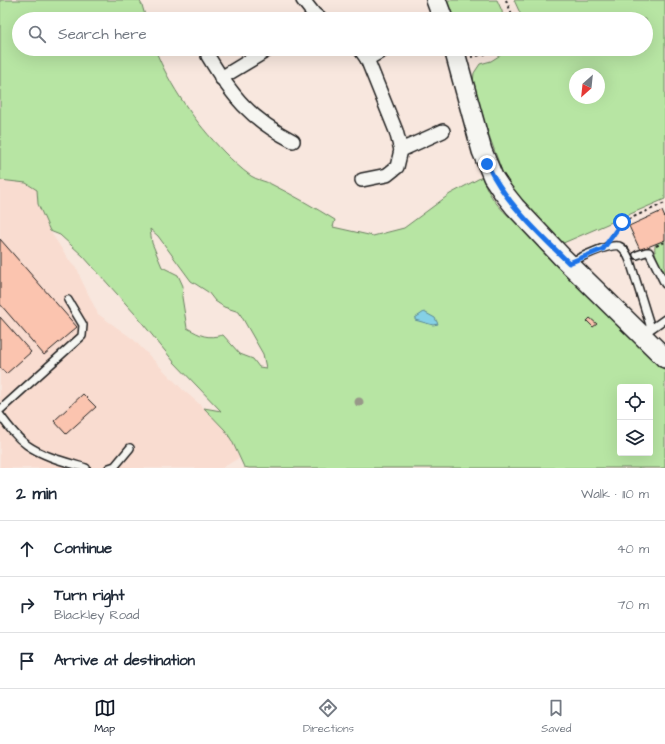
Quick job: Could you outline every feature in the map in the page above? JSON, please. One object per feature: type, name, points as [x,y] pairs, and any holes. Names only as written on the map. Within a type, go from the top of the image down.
[{"type":"street","points":[[303,0],[310,12]]},
{"type":"street","points":[[436,0],[440,12]]},
{"type":"street","points":[[208,56],[221,78],[235,97],[254,116],[292,141]]},
{"type":"street","points":[[221,78],[257,56]]},
{"type":"street","points":[[362,180],[387,175],[397,167],[401,150],[396,131],[365,56]]},
{"type":"street","points":[[457,56],[482,151],[493,177],[503,192],[515,207],[569,263],[646,333],[665,358]]},
{"type":"street","points":[[401,150],[443,131]]},
{"type":"lane","points":[[569,263],[608,246],[618,246],[623,248],[627,253],[650,325],[646,333]]},
{"type":"lane","points":[[637,256],[649,252],[665,284]]},
{"type":"lane","points":[[0,410],[82,336],[83,325],[68,300]]},
{"type":"lane","points":[[646,333],[665,319]]},
{"type":"lane","points":[[0,415],[12,432],[27,446],[48,456],[86,468]]},
{"type":"lane","points":[[109,468],[115,466],[130,448]]},
{"type":"path","points":[[506,0],[511,12]]},
{"type":"path","points":[[603,249],[622,222],[665,203]]},
{"type":"shaded area","points":[[0,180],[27,183],[37,190],[38,204],[50,231],[71,263],[78,270],[98,314],[133,339],[182,389],[204,408],[225,430],[232,441],[239,458],[222,468],[0,468]]},
{"type":"green space","points":[[0,0],[139,0],[144,12],[12,12],[12,56],[158,56],[168,77],[184,104],[213,141],[240,168],[256,179],[279,188],[335,220],[333,227],[373,236],[404,228],[450,194],[482,177],[489,193],[503,211],[522,228],[654,361],[665,370],[665,468],[244,467],[232,441],[225,430],[204,408],[221,411],[174,362],[135,314],[83,256],[60,235],[50,231],[38,204],[37,190],[26,183],[0,180]],"holes":[[[150,229],[158,236],[191,281],[208,292],[215,301],[224,307],[239,312],[263,354],[266,368],[259,367],[253,359],[240,354],[223,335],[208,337],[187,328],[182,297],[183,286],[178,275],[162,267],[152,243]]]},
{"type":"green space","points":[[446,0],[497,0],[502,12],[450,12]]},
{"type":"green space","points":[[514,0],[665,0],[665,199],[561,244],[508,186],[486,127],[473,83],[474,73],[480,64],[491,61],[499,56],[653,56],[653,12],[520,12]]},
{"type":"green space","points":[[665,240],[665,277],[655,251],[655,247],[657,243]]},
{"type":"water","points":[[424,312],[435,318],[438,324],[433,325],[415,320],[415,318]]},
{"type":"building","points":[[662,211],[665,218],[665,240],[640,250],[629,226]]},
{"type":"building","points":[[0,239],[77,327],[44,355],[0,304]]},
{"type":"building","points":[[0,317],[31,352],[6,374],[0,367]]},
{"type":"building","points":[[590,318],[597,324],[593,327],[587,321]]},
{"type":"building","points":[[83,394],[96,407],[66,434],[54,421]]},
{"type":"route","points":[[487,164],[498,185],[515,207],[544,239],[569,263],[603,249],[622,222]]}]
